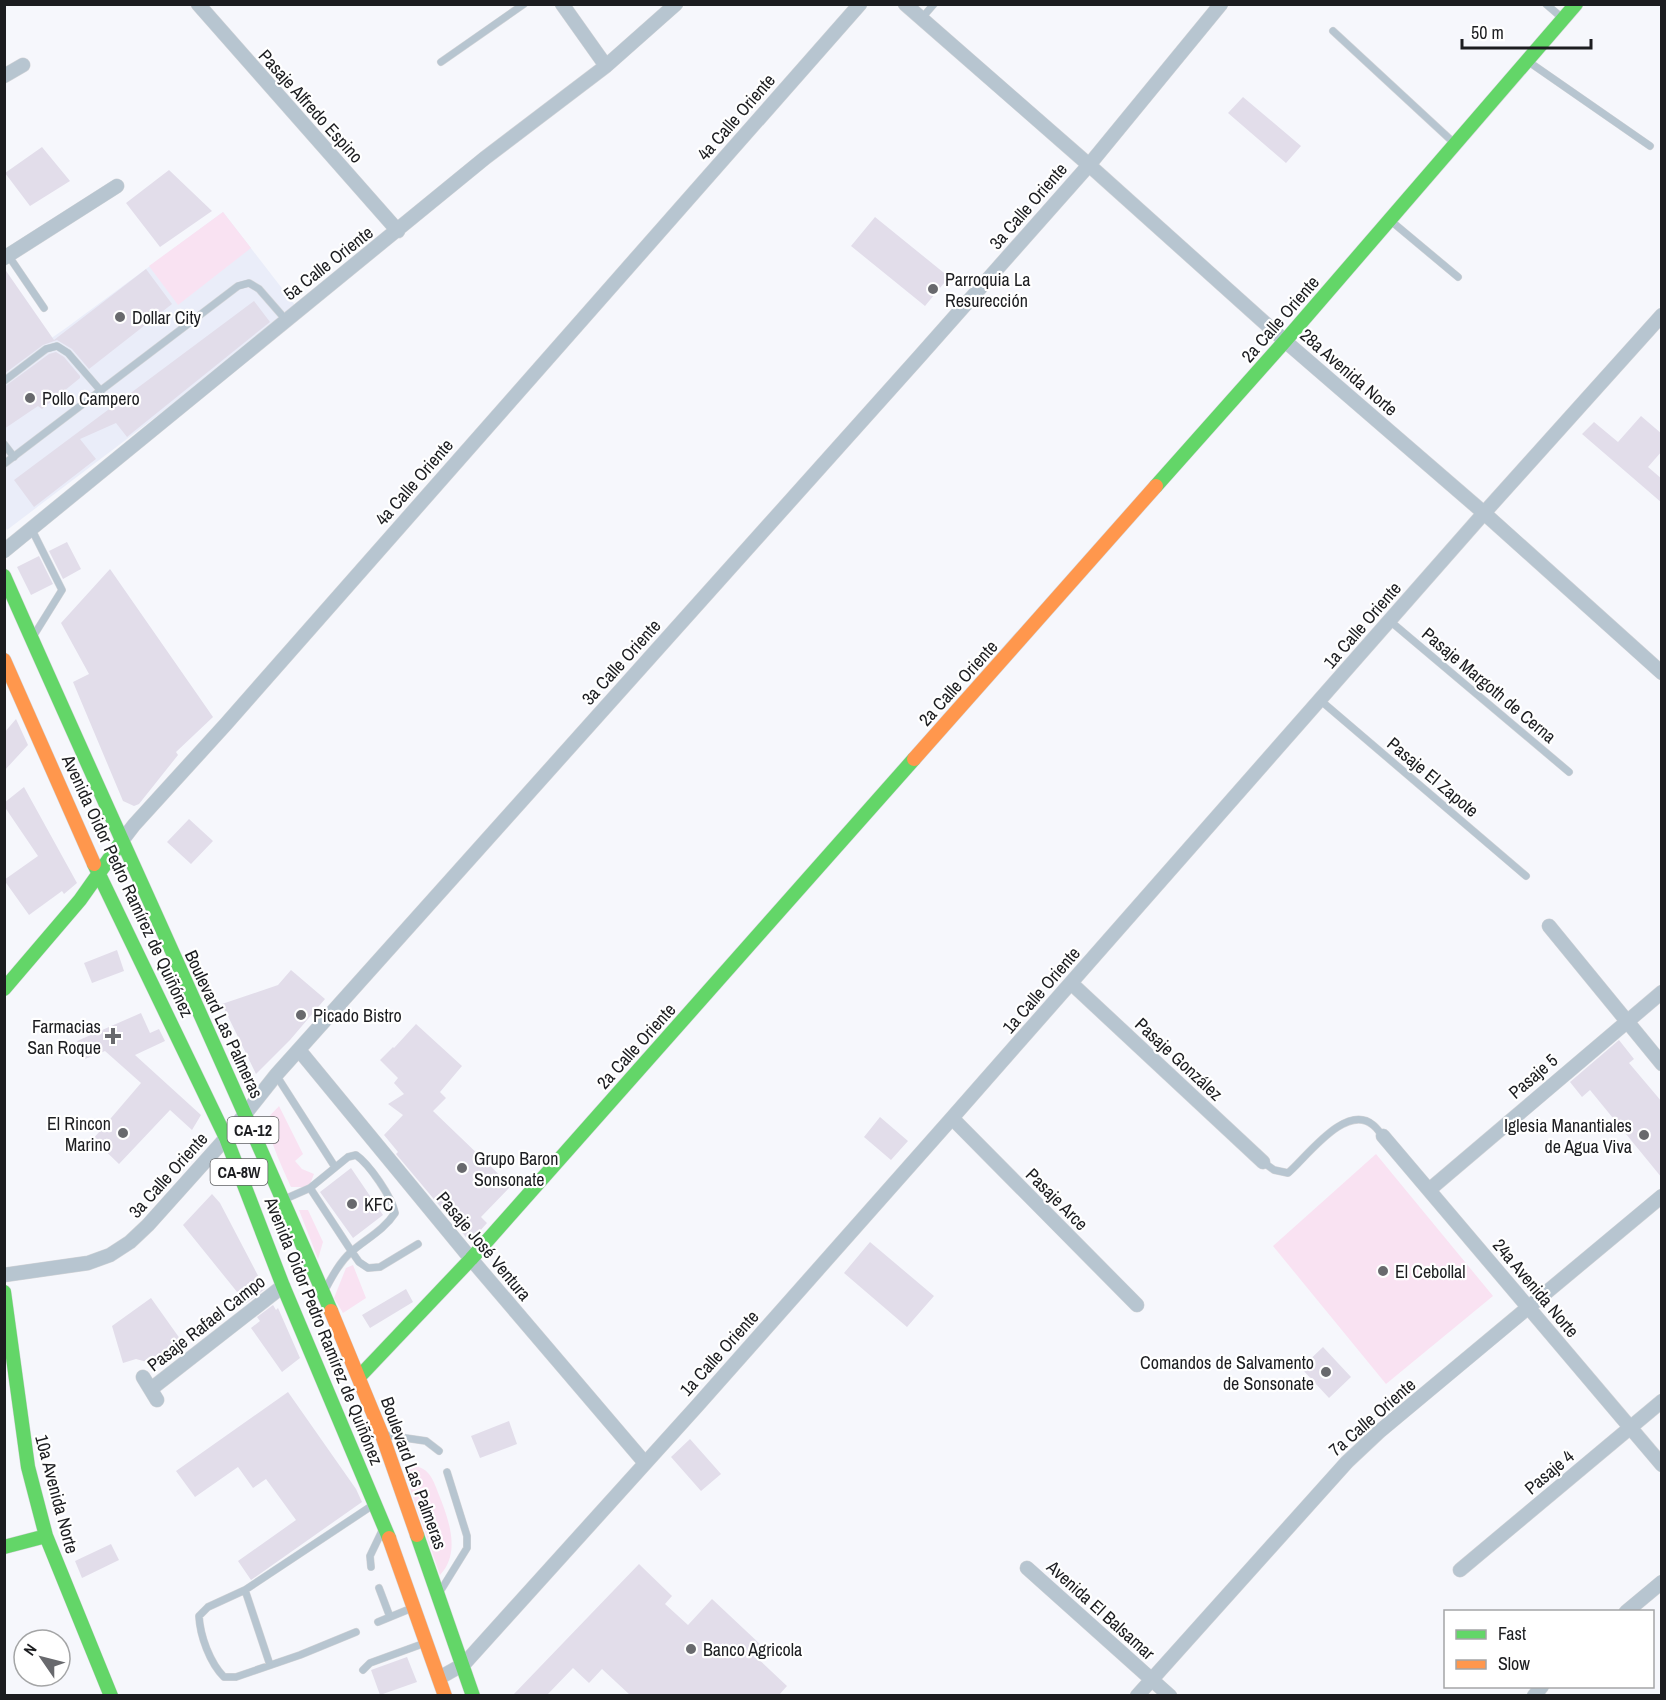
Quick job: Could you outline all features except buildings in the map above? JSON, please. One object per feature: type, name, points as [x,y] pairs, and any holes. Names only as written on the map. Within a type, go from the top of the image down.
[{"type":"street","name":"Pasaje Alfredo Espino","points":[[198,4],[398,231]]},
{"type":"street","points":[[562,4],[606,66]]},
{"type":"street","name":"5a Calle Oriente","points":[[4,551],[485,158],[606,66],[676,4]]},
{"type":"street","name":"4a Calle Oriente","points":[[4,989],[69,917],[100,877],[134,825],[226,724],[860,4]]},
{"type":"street","name":"28a Avenida Norte","points":[[905,4],[1662,672]]},
{"type":"street","name":"3a Calle Oriente","points":[[4,1275],[88,1263],[110,1256],[148,1225],[226,1138],[276,1075],[1089,165],[1221,4]]},
{"type":"street","name":"2a Calle Oriente","points":[[359,1377],[471,1259],[1285,341],[1576,4]]},
{"type":"street","points":[[4,76],[23,65]]},
{"type":"street","points":[[6,256],[117,186]]},
{"type":"street","name":"1a Calle Oriente","points":[[439,1678],[464,1664],[645,1463],[1484,513],[1662,315]]},
{"type":"street","name":"Boulevard Las Palmeras","points":[[4,576],[122,843],[246,1114],[359,1377],[382,1435],[473,1695]]},
{"type":"street","name":"Avenida Oidor Pedro Ramírez de Quiñónez","points":[[4,660],[100,877],[226,1138],[283,1286],[376,1503],[428,1642],[445,1695]]},
{"type":"street","points":[[1549,926],[1662,1064]]},
{"type":"street","name":"Pasaje González","points":[[1071,983],[1263,1162]]},
{"type":"street","name":"Pasaje 5","points":[[1429,1190],[1626,1020],[1662,992]]},
{"type":"street","name":"Pasaje José Ventura","points":[[299,1050],[471,1259],[645,1463]]},
{"type":"street","name":"Pasaje Arce","points":[[952,1118],[1137,1305]]},
{"type":"street","name":"24a Avenida Norte","points":[[1383,1136],[1662,1465]]},
{"type":"street","name":"7a Calle Oriente","points":[[1137,1695],[1347,1462],[1380,1431],[1662,1196]]},
{"type":"street","name":"Pasaje Rafael Campo","points":[[150,1389],[283,1286]]},
{"type":"street","name":"10a Avenida Norte","points":[[4,1292],[28,1467],[46,1536],[111,1695]]},
{"type":"street","name":"Pasaje 4","points":[[1460,1570],[1662,1401]]},
{"type":"street","points":[[4,1547],[46,1536]]},
{"type":"street","name":"Avenida El Balsamar","points":[[1027,1568],[1170,1695]]},
{"type":"street","points":[[1627,1610],[1662,1582]]},
{"type":"lane","points":[[441,62],[524,4]]},
{"type":"lane","points":[[921,19],[934,4]]},
{"type":"lane","points":[[1546,4],[1563,19]]},
{"type":"lane","points":[[1333,31],[1455,143]]},
{"type":"lane","points":[[1527,60],[1650,146]]},
{"type":"lane","points":[[1389,220],[1458,277]]},
{"type":"lane","points":[[6,256],[44,308]]},
{"type":"lane","points":[[4,464],[238,286],[249,283],[259,289],[285,320]]},
{"type":"lane","points":[[4,381],[46,349],[57,346],[68,353],[101,391]]},
{"type":"lane","points":[[4,444],[14,457]]},
{"type":"lane","points":[[32,530],[62,590],[32,638]]},
{"type":"lane","name":"Pasaje Margoth de Cerna","points":[[1390,621],[1569,772]]},
{"type":"lane","name":"Pasaje El Zapote","points":[[1320,700],[1526,876]]},
{"type":"lane","points":[[276,1075],[335,1167]]},
{"type":"lane","points":[[1263,1162],[1274,1170],[1288,1173],[1327,1134],[1343,1124],[1359,1120],[1372,1124],[1383,1136]]},
{"type":"lane","points":[[283,1200],[310,1188],[348,1157],[356,1155],[363,1160],[393,1204],[395,1213],[389,1222],[352,1252],[333,1274],[322,1295]]},
{"type":"lane","points":[[310,1188],[359,1262],[368,1268],[380,1268],[418,1244]]},
{"type":"lane","points":[[382,1435],[426,1442],[439,1451]]},
{"type":"lane","points":[[438,1595],[467,1548],[467,1536],[447,1472]]},
{"type":"lane","points":[[356,1632],[236,1677],[224,1677],[216,1669],[200,1628],[200,1616],[208,1607],[245,1590],[376,1503]]},
{"type":"lane","points":[[371,1566],[370,1556],[384,1526]]},
{"type":"lane","points":[[379,1588],[390,1617]]},
{"type":"lane","points":[[245,1590],[270,1665]]},
{"type":"lane","points":[[378,1622],[415,1607]]},
{"type":"lane","points":[[363,1670],[370,1663],[428,1642]]},
{"type":"shaded area","points":[[223,212],[298,309],[7,530],[4,524],[4,371]]},
{"type":"shaded area","points":[[223,212],[251,248],[178,305],[149,266]]},
{"type":"shaded area","points":[[279,1106],[303,1154],[295,1161],[302,1169],[314,1174],[309,1187],[291,1187],[276,1152],[268,1124],[270,1116]]},
{"type":"shaded area","name":"El Cebollal","points":[[1376,1154],[1493,1296],[1386,1384],[1273,1246]]},
{"type":"shaded area","points":[[299,1210],[308,1210],[323,1242],[318,1259]]},
{"type":"shaded area","points":[[353,1265],[366,1298],[343,1313],[334,1298],[346,1268]]},
{"type":"shaded area","points":[[413,1466],[424,1469],[430,1476],[449,1525],[452,1547],[450,1557],[440,1575],[404,1471]]},
{"type":"traffic: fast","points":[[1156,486],[1285,341],[1576,4]]},
{"type":"traffic: fast","points":[[4,576],[331,1311]]},
{"type":"traffic: fast","points":[[359,1377],[471,1259],[914,759]]},
{"type":"traffic: fast","points":[[4,989],[80,900],[121,842]]},
{"type":"traffic: fast","points":[[94,864],[226,1138],[283,1286],[389,1538]]},
{"type":"traffic: fast","points":[[4,1292],[28,1467],[46,1536],[111,1696]]},
{"type":"traffic: fast","points":[[417,1535],[473,1696]]},
{"type":"traffic: fast","points":[[4,1547],[46,1536]]},
{"type":"traffic: slow","points":[[914,759],[1156,486]]},
{"type":"traffic: slow","points":[[4,660],[94,864]]},
{"type":"traffic: slow","points":[[331,1311],[382,1435],[417,1535]]},
{"type":"traffic: slow","points":[[389,1538],[445,1696]]},
{"type":"place","name":"Parroquia La Resurección","points":[[933,289]]},
{"type":"place","name":"Dollar City","points":[[120,317]]},
{"type":"place","name":"Pollo Campero","points":[[30,398]]},
{"type":"place","name":"Picado Bistro","points":[[301,1015]]},
{"type":"place","name":"Farmacias San Roque","points":[[113,1036]]},
{"type":"place","name":"El Rincon Marino","points":[[123,1133]]},
{"type":"place","name":"Iglesia Manantiales de Agua Viva","points":[[1644,1135]]},
{"type":"place","name":"Grupo Baron Sonsonate","points":[[462,1168]]},
{"type":"place","name":"KFC","points":[[352,1204]]},
{"type":"place","name":"El Cebollal","points":[[1383,1271]]},
{"type":"place","name":"Comandos de Salvamento de Sonsonate","points":[[1326,1372]]},
{"type":"place","name":"Banco Agricola","points":[[691,1649]]}]
